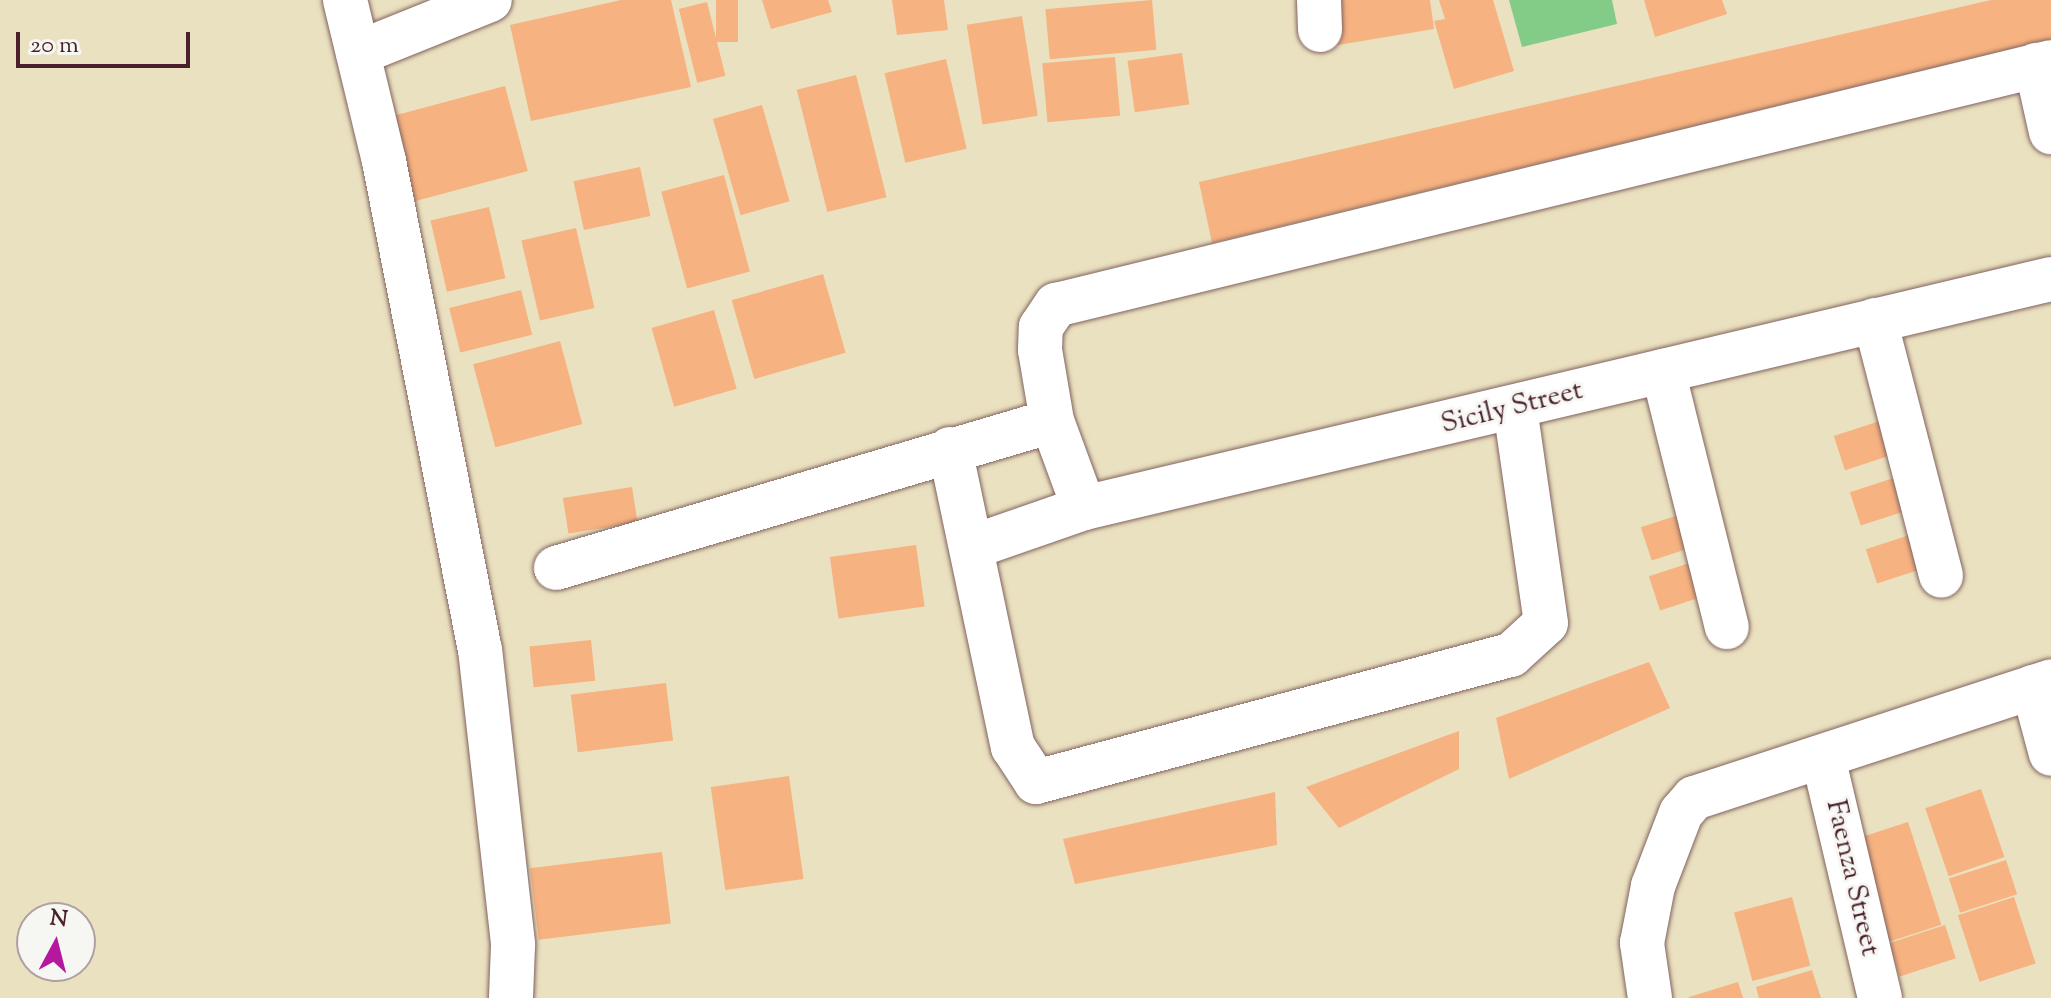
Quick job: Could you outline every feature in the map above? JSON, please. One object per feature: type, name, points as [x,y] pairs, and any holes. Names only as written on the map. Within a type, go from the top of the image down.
[{"type":"street","points":[[345,0],[480,649],[513,945],[511,998]]},
{"type":"street","points":[[358,53],[490,0]]},
{"type":"street","points":[[1084,508],[1052,421],[1040,350],[1041,327],[1056,305],[2044,63],[2051,132]]},
{"type":"street","name":"Sicily Street","points":[[975,546],[1084,508],[1515,409],[2051,279]]},
{"type":"street","points":[[1875,320],[1941,576]]},
{"type":"street","points":[[1663,371],[1727,627]]},
{"type":"street","points":[[950,449],[975,546],[1013,747],[1036,782],[1068,779],[1511,655],[1546,623],[1515,409]]},
{"type":"street","points":[[556,568],[1052,421]]},
{"type":"street","points":[[1650,998],[1642,943],[1653,886],[1681,813],[1694,798],[2042,684],[2051,754]]},
{"type":"street","name":"Faenza Street","points":[[1823,757],[1880,998]]},
{"type":"green space","points":[[1509,0],[1612,0],[1617,24],[1522,47]]},
{"type":"building","points":[[621,0],[671,0],[691,87],[531,121],[510,25]]},
{"type":"building","points":[[716,0],[738,0],[738,42],[716,42]]},
{"type":"building","points":[[762,0],[828,0],[832,12],[771,29]]},
{"type":"building","points":[[892,0],[944,0],[948,30],[897,35]]},
{"type":"building","points":[[1152,0],[1156,50],[1050,59],[1045,9]]},
{"type":"building","points":[[1325,0],[1430,0],[1434,29],[1332,46]]},
{"type":"building","points":[[1439,0],[1493,0],[1514,71],[1454,89],[1434,21],[1445,19]]},
{"type":"building","points":[[1644,0],[1722,0],[1727,14],[1655,37]]},
{"type":"building","points":[[1991,0],[2051,0],[2051,39],[1212,243],[1199,182]]},
{"type":"building","points":[[707,2],[725,76],[697,83],[679,9]]},
{"type":"building","points":[[1022,16],[1038,116],[982,125],[967,25]]},
{"type":"building","points":[[1182,53],[1189,104],[1135,112],[1128,61]]},
{"type":"building","points":[[1115,57],[1120,116],[1047,122],[1042,63]]},
{"type":"building","points":[[946,59],[967,149],[905,163],[885,73]]},
{"type":"building","points":[[856,75],[886,197],[827,212],[797,90]]},
{"type":"building","points":[[505,86],[528,171],[415,201],[392,116]]},
{"type":"building","points":[[762,105],[790,201],[741,215],[713,119]]},
{"type":"building","points":[[640,167],[650,216],[584,230],[573,181]]},
{"type":"building","points":[[724,175],[750,272],[687,288],[661,192]]},
{"type":"building","points":[[489,207],[505,278],[447,292],[431,220]]},
{"type":"building","points":[[576,228],[594,308],[540,320],[521,241]]},
{"type":"building","points":[[823,274],[846,353],[754,379],[732,300]]},
{"type":"building","points":[[521,290],[532,335],[460,353],[449,308]]},
{"type":"building","points":[[714,310],[737,389],[674,407],[652,328]]},
{"type":"building","points":[[560,341],[582,424],[495,447],[473,364]]},
{"type":"building","points":[[1889,418],[1900,452],[1845,470],[1834,436]]},
{"type":"building","points":[[1906,474],[1917,507],[1861,526],[1850,492]]},
{"type":"building","points":[[632,487],[638,523],[568,534],[563,498]]},
{"type":"building","points":[[1697,509],[1708,542],[1652,561],[1641,527]]},
{"type":"building","points":[[1922,531],[1933,565],[1877,583],[1866,549]]},
{"type":"building","points":[[916,545],[925,606],[838,619],[830,557]]},
{"type":"building","points":[[1705,558],[1716,592],[1660,610],[1649,576]]},
{"type":"building","points":[[591,640],[595,681],[534,687],[529,646]]},
{"type":"building","points":[[1649,662],[1670,708],[1509,779],[1496,718]]},
{"type":"building","points":[[666,683],[673,741],[578,752],[571,695]]},
{"type":"building","points":[[1459,731],[1459,769],[1339,828],[1306,787]]},
{"type":"building","points":[[789,776],[803,879],[725,890],[711,787]]},
{"type":"building","points":[[1981,789],[2004,857],[1949,876],[1925,808]]},
{"type":"building","points":[[1275,792],[1277,845],[1075,884],[1063,839]]},
{"type":"building","points":[[1908,822],[1941,925],[1885,943],[1852,840]]},
{"type":"building","points":[[662,852],[671,923],[539,940],[530,868]]},
{"type":"building","points":[[2006,860],[2017,894],[1960,913],[1949,879]]},
{"type":"building","points":[[1792,897],[1810,966],[1752,981],[1734,913]]},
{"type":"building","points":[[2014,897],[2036,964],[1980,982],[1958,915]]},
{"type":"building","points":[[1945,925],[1956,958],[1900,977],[1889,943]]},
{"type":"building","points":[[1812,970],[1821,998],[1759,998],[1756,987]]},
{"type":"building","points":[[1738,982],[1743,998],[1689,998],[1689,997]]}]
